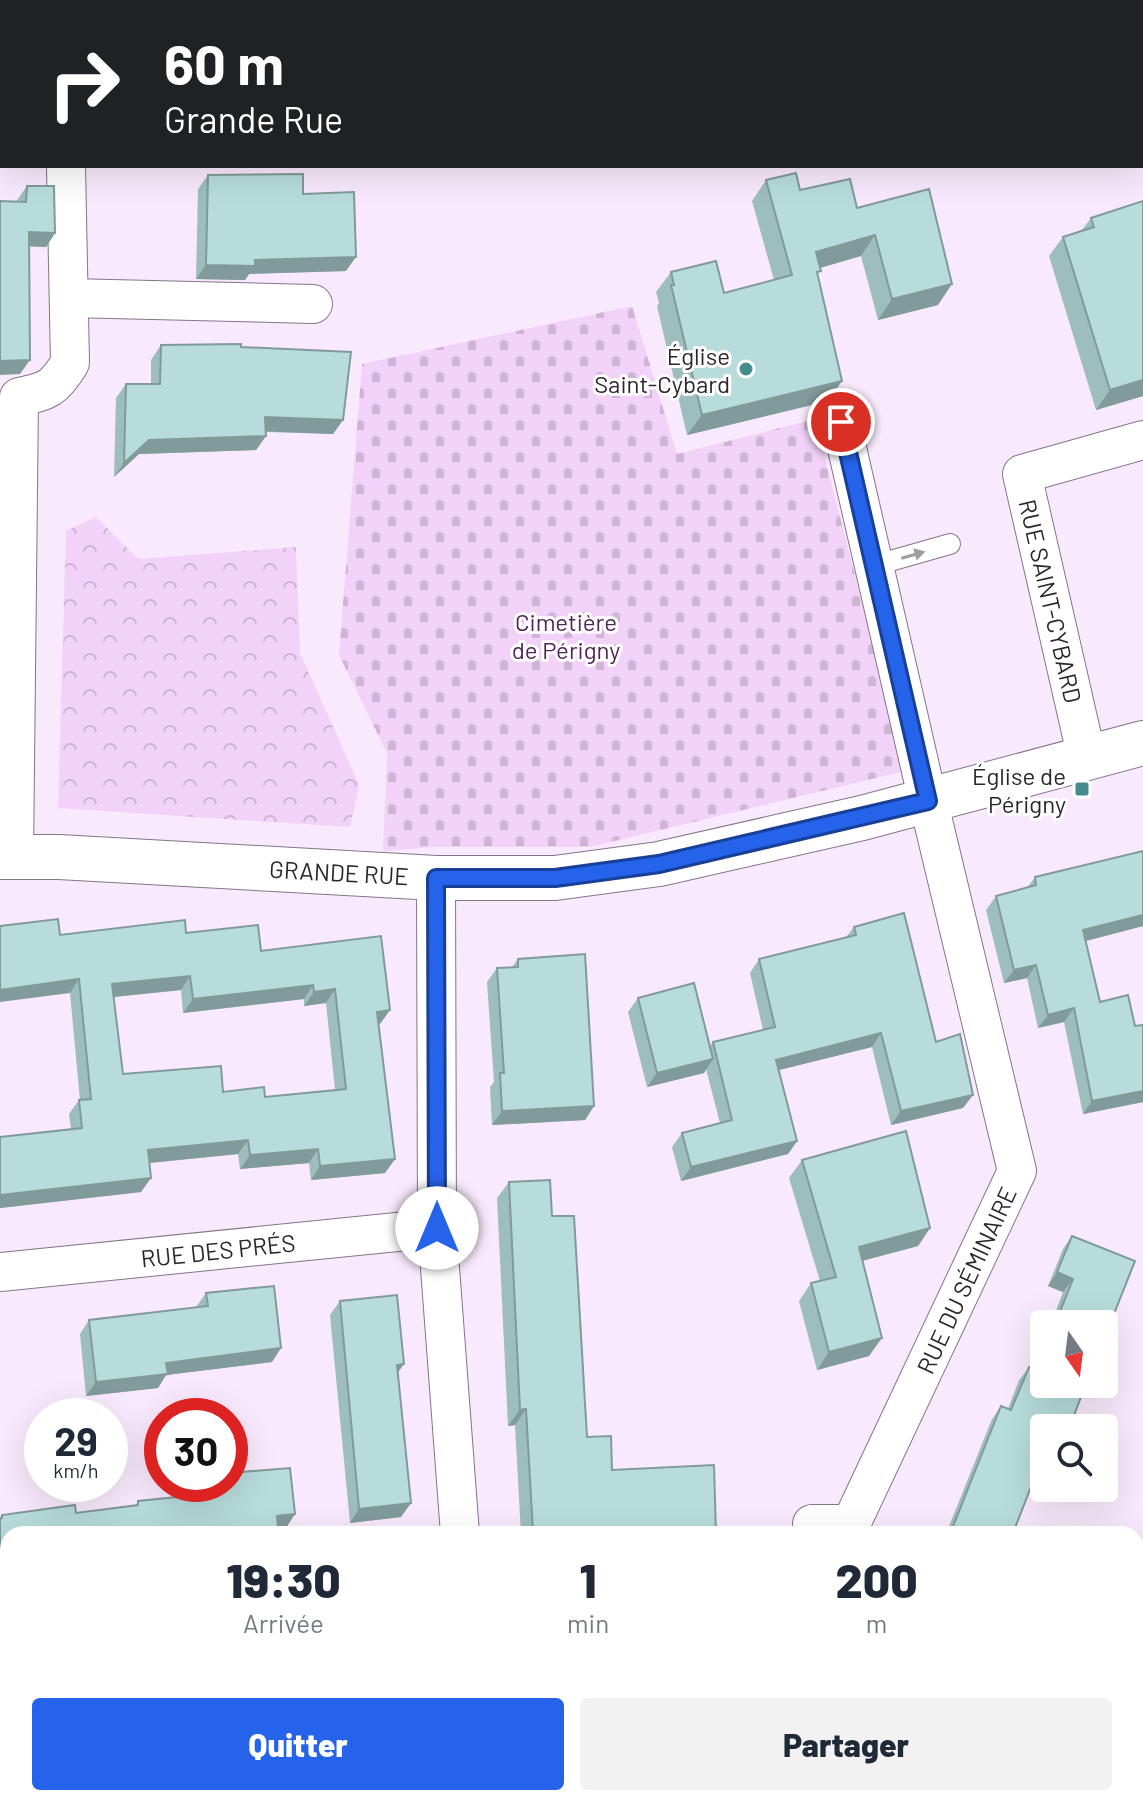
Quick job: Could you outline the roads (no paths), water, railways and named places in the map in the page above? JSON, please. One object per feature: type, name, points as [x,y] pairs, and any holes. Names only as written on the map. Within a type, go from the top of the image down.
[{"type":"street","points":[[7,857],[10,397],[46,391],[59,382],[70,363],[66,168]]},
{"type":"street","points":[[69,298],[313,304]]},
{"type":"street","points":[[841,422],[928,801]]},
{"type":"street","name":"RUE SAINT-CYBARD","points":[[1087,758],[1022,474],[1143,440]]},
{"type":"street","name":"GRANDE RUE","points":[[7,857],[59,857],[436,878],[555,878],[659,864],[928,801],[1143,743]]},
{"type":"street","name":"RUE DU SÉMINAIRE","points":[[812,1524],[851,1524],[1017,1171],[928,801]]},
{"type":"street","points":[[436,878],[437,1228],[459,1526]]},
{"type":"street","name":"RUE DES PRÉS","points":[[0,1272],[437,1228]]},
{"type":"lane","points":[[876,565],[950,544]]},
{"type":"place","name":"Église Saint-Cybard","points":[[746,369]]},
{"type":"place","name":"Église de Périgny","points":[[1082,789]]},
{"type":"park label","name":"Cimetière de Périgny","points":[[566,635]]}]
